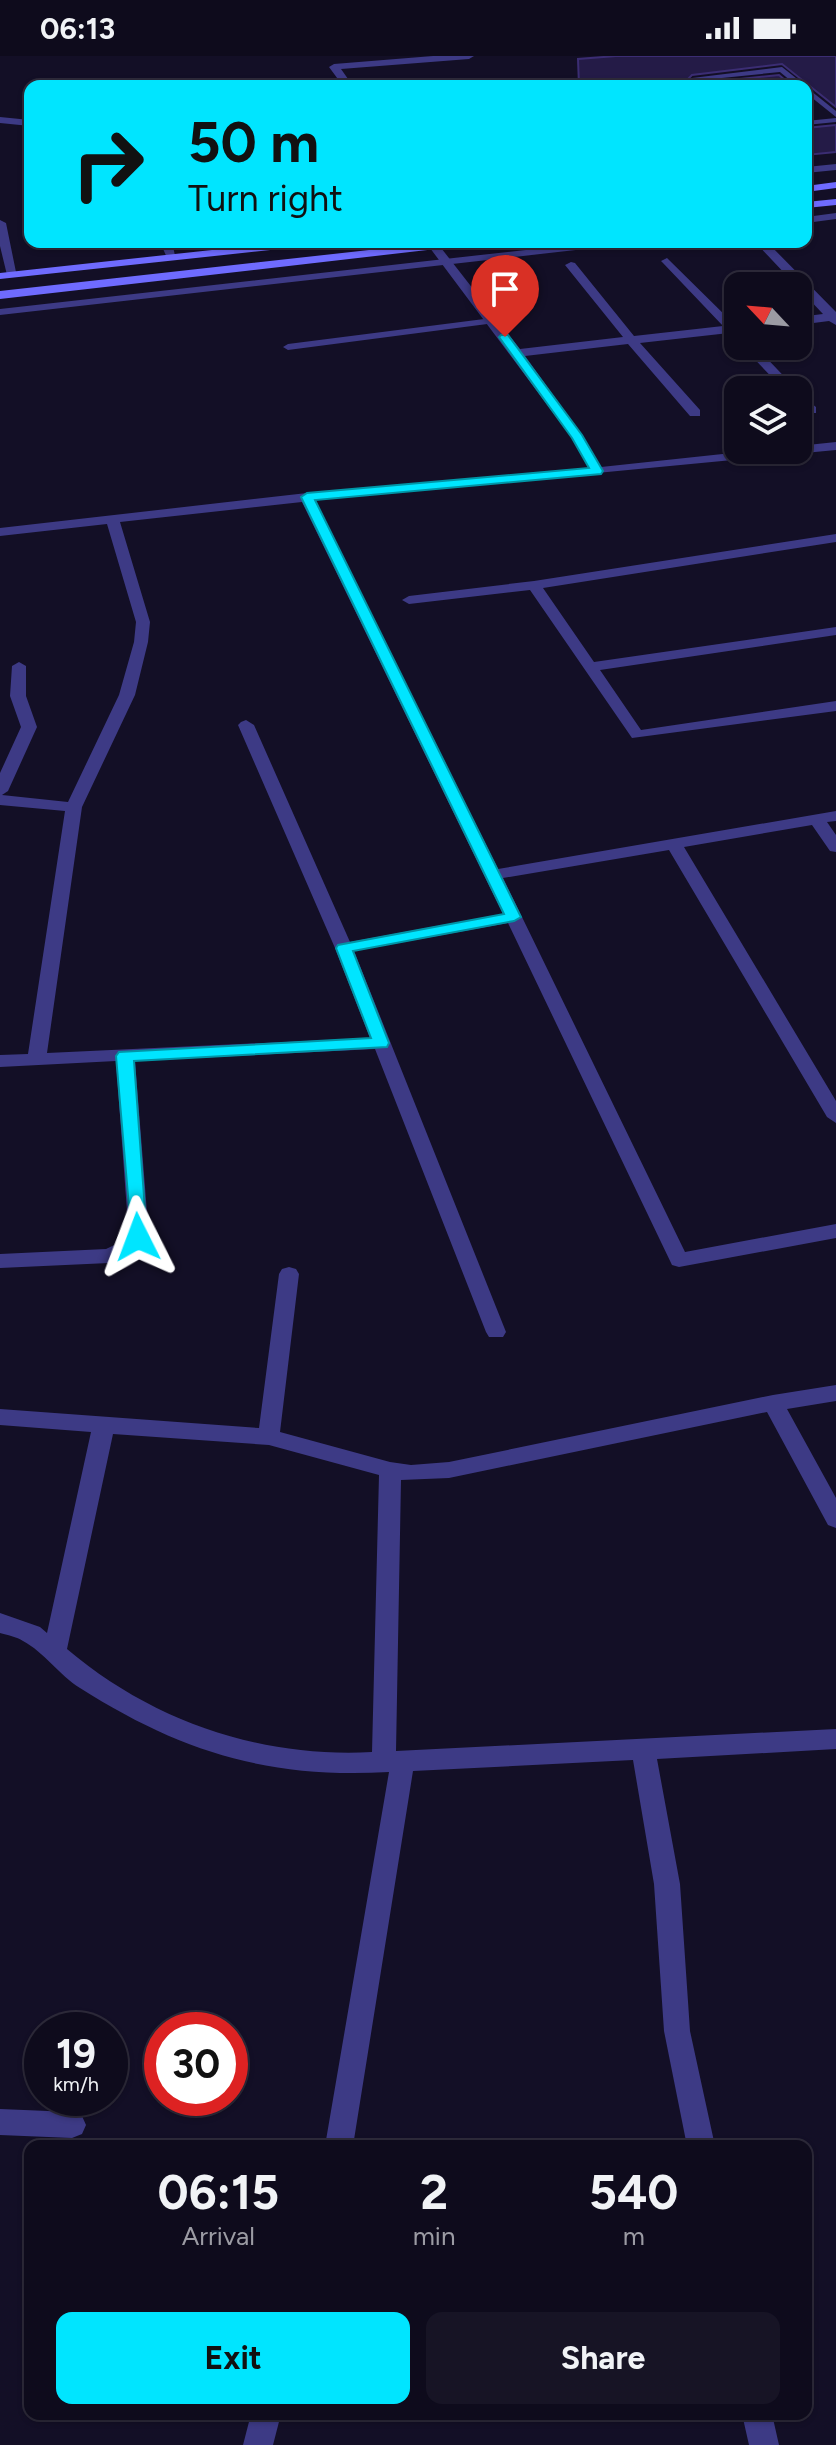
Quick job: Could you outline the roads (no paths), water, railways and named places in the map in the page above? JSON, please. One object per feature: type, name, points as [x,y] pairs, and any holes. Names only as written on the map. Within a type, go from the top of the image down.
[{"type":"main road","points":[[812,188],[836,185]]},
{"type":"main road","points":[[812,204],[836,202]]},
{"type":"main road","points":[[7,275],[263,248]]},
{"type":"main road","points":[[0,295],[416,248]]},
{"type":"street","points":[[344,80],[334,67],[469,56]]},
{"type":"street","points":[[0,120],[24,122]]},
{"type":"street","points":[[0,223],[7,275]]},
{"type":"street","points":[[168,248],[172,258]]},
{"type":"street","points":[[436,248],[517,353],[578,438],[597,471]]},
{"type":"street","points":[[767,248],[835,318]]},
{"type":"street","points":[[667,261],[724,318]]},
{"type":"street","points":[[571,265],[695,413]]},
{"type":"street","points":[[812,320],[835,318]]},
{"type":"street","points":[[517,353],[724,331]]},
{"type":"street","points":[[762,360],[777,376]]},
{"type":"street","points":[[0,532],[307,497],[836,446]]},
{"type":"street","points":[[307,497],[679,1260],[836,1231]]},
{"type":"street","points":[[37,1058],[74,807],[127,695],[141,642],[143,622],[112,519]]},
{"type":"street","points":[[409,600],[534,585],[836,538]]},
{"type":"street","points":[[534,585],[637,735],[836,706]]},
{"type":"street","points":[[590,667],[836,631]]},
{"type":"street","points":[[0,791],[29,727],[18,696],[19,666]]},
{"type":"street","points":[[246,725],[344,948],[496,1332]]},
{"type":"street","points":[[0,800],[74,807]]},
{"type":"street","points":[[493,875],[827,818],[836,847]]},
{"type":"street","points":[[674,844],[836,1117]]},
{"type":"street","points":[[344,948],[514,917]]},
{"type":"street","points":[[0,1061],[381,1043]]},
{"type":"street","points":[[0,1261],[109,1256],[134,1244],[138,1225],[125,1056]]},
{"type":"street","points":[[269,1437],[289,1274]]},
{"type":"street","points":[[0,1417],[269,1437],[411,1473],[449,1470],[773,1403],[836,1393]]},
{"type":"street","points":[[773,1403],[836,1519]]},
{"type":"street","points":[[54,1653],[104,1424]]},
{"type":"street","points":[[340,2140],[393,1761],[390,1470]]},
{"type":"street","points":[[0,1623],[32,1634],[85,1679],[154,1719],[209,1743],[265,1756],[348,1764],[836,1739]]},
{"type":"street","points":[[643,1748],[667,1884],[677,2031],[700,2140]]},
{"type":"street","points":[[0,2122],[72,2125]]},
{"type":"street","points":[[258,2445],[264,2420]]},
{"type":"street","points":[[758,2420],[764,2445]]},
{"type":"lane","points":[[698,80],[696,78],[782,69],[795,80]]},
{"type":"lane","points":[[812,95],[836,117]]},
{"type":"lane","points":[[812,122],[836,117]]},
{"type":"lane","points":[[812,169],[836,167]]},
{"type":"lane","points":[[812,219],[836,216]]},
{"type":"lane","points":[[0,312],[571,248]]},
{"type":"lane","points":[[288,347],[492,321]]}]
